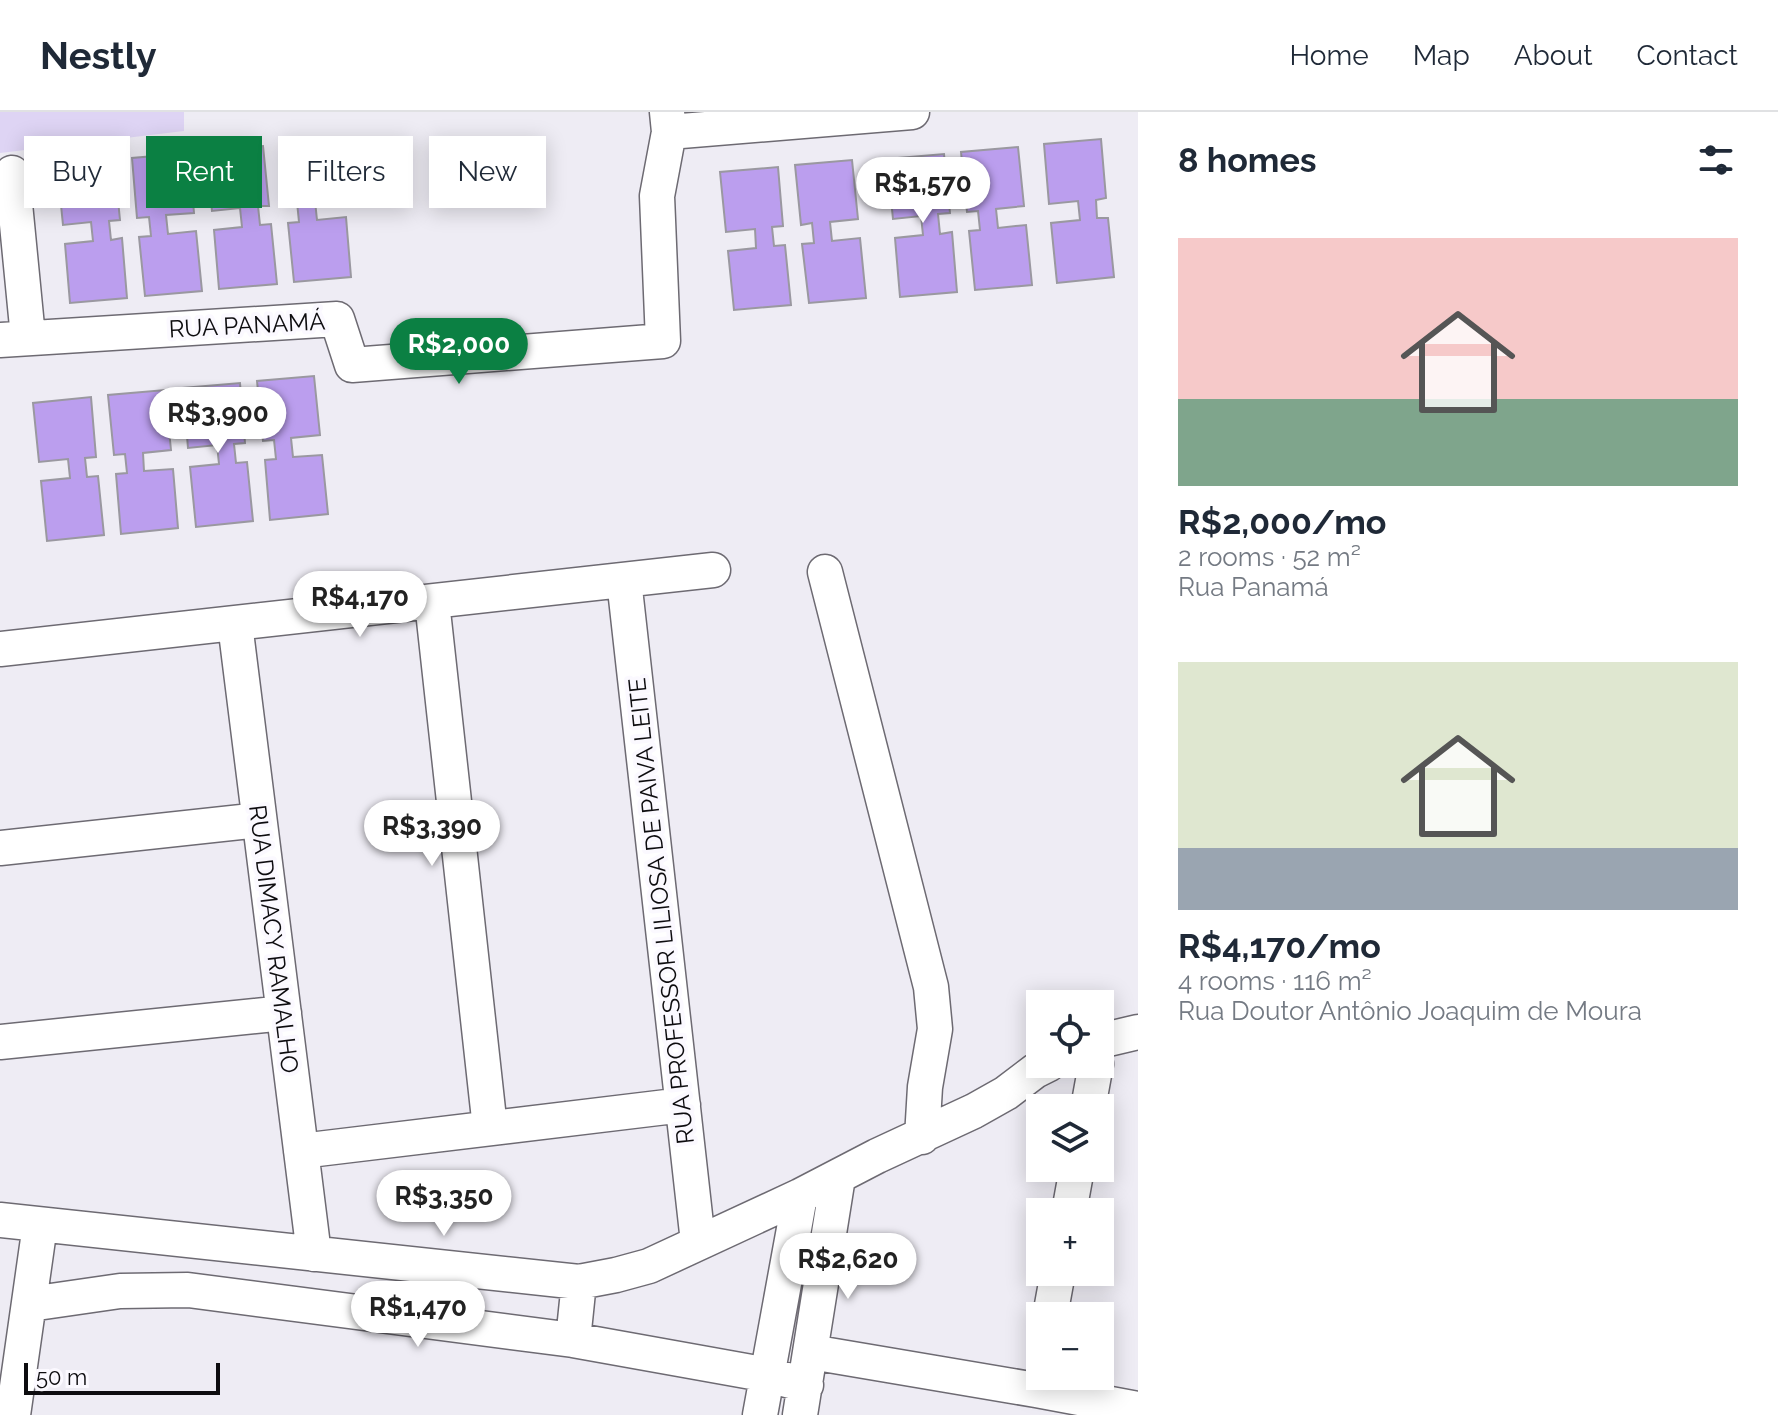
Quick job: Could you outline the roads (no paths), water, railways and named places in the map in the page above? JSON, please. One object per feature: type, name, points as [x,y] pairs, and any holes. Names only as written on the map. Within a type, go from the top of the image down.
[{"type":"street","points":[[668,122],[912,112]]},
{"type":"street","name":"RUA PANAMÁ","points":[[14,338],[337,319],[352,365],[663,341],[657,196],[668,122]]},
{"type":"street","points":[[12,173],[14,338]]},
{"type":"street","points":[[0,649],[713,570]]},
{"type":"street","points":[[825,572],[931,987],[935,1029],[925,1087],[922,1137]]},
{"type":"street","name":"RUA PROFESSOR LILIOSA DE PAIVA LEITE","points":[[624,580],[698,1242]]},
{"type":"street","points":[[432,602],[490,1128]]},
{"type":"street","name":"RUA DIMACY RAMALHO","points":[[235,624],[314,1254]]},
{"type":"street","points":[[0,848],[259,820]]},
{"type":"street","points":[[0,1042],[284,1013]]},
{"type":"street","points":[[1114,1038],[1138,1032]]},
{"type":"street","points":[[0,1220],[579,1282],[649,1266],[922,1137],[1006,1093],[1026,1078]]},
{"type":"street","points":[[301,1151],[683,1105]]},
{"type":"street","points":[[806,1384],[838,1177]]},
{"type":"street","points":[[760,1415],[800,1196]]},
{"type":"street","points":[[13,1415],[10,1361],[30,1304],[40,1225]]},
{"type":"street","points":[[573,1340],[579,1282]]},
{"type":"street","points":[[30,1304],[120,1291],[188,1290],[573,1340],[806,1384],[1026,1379]]},
{"type":"street","points":[[1075,1390],[1138,1409]]}]
